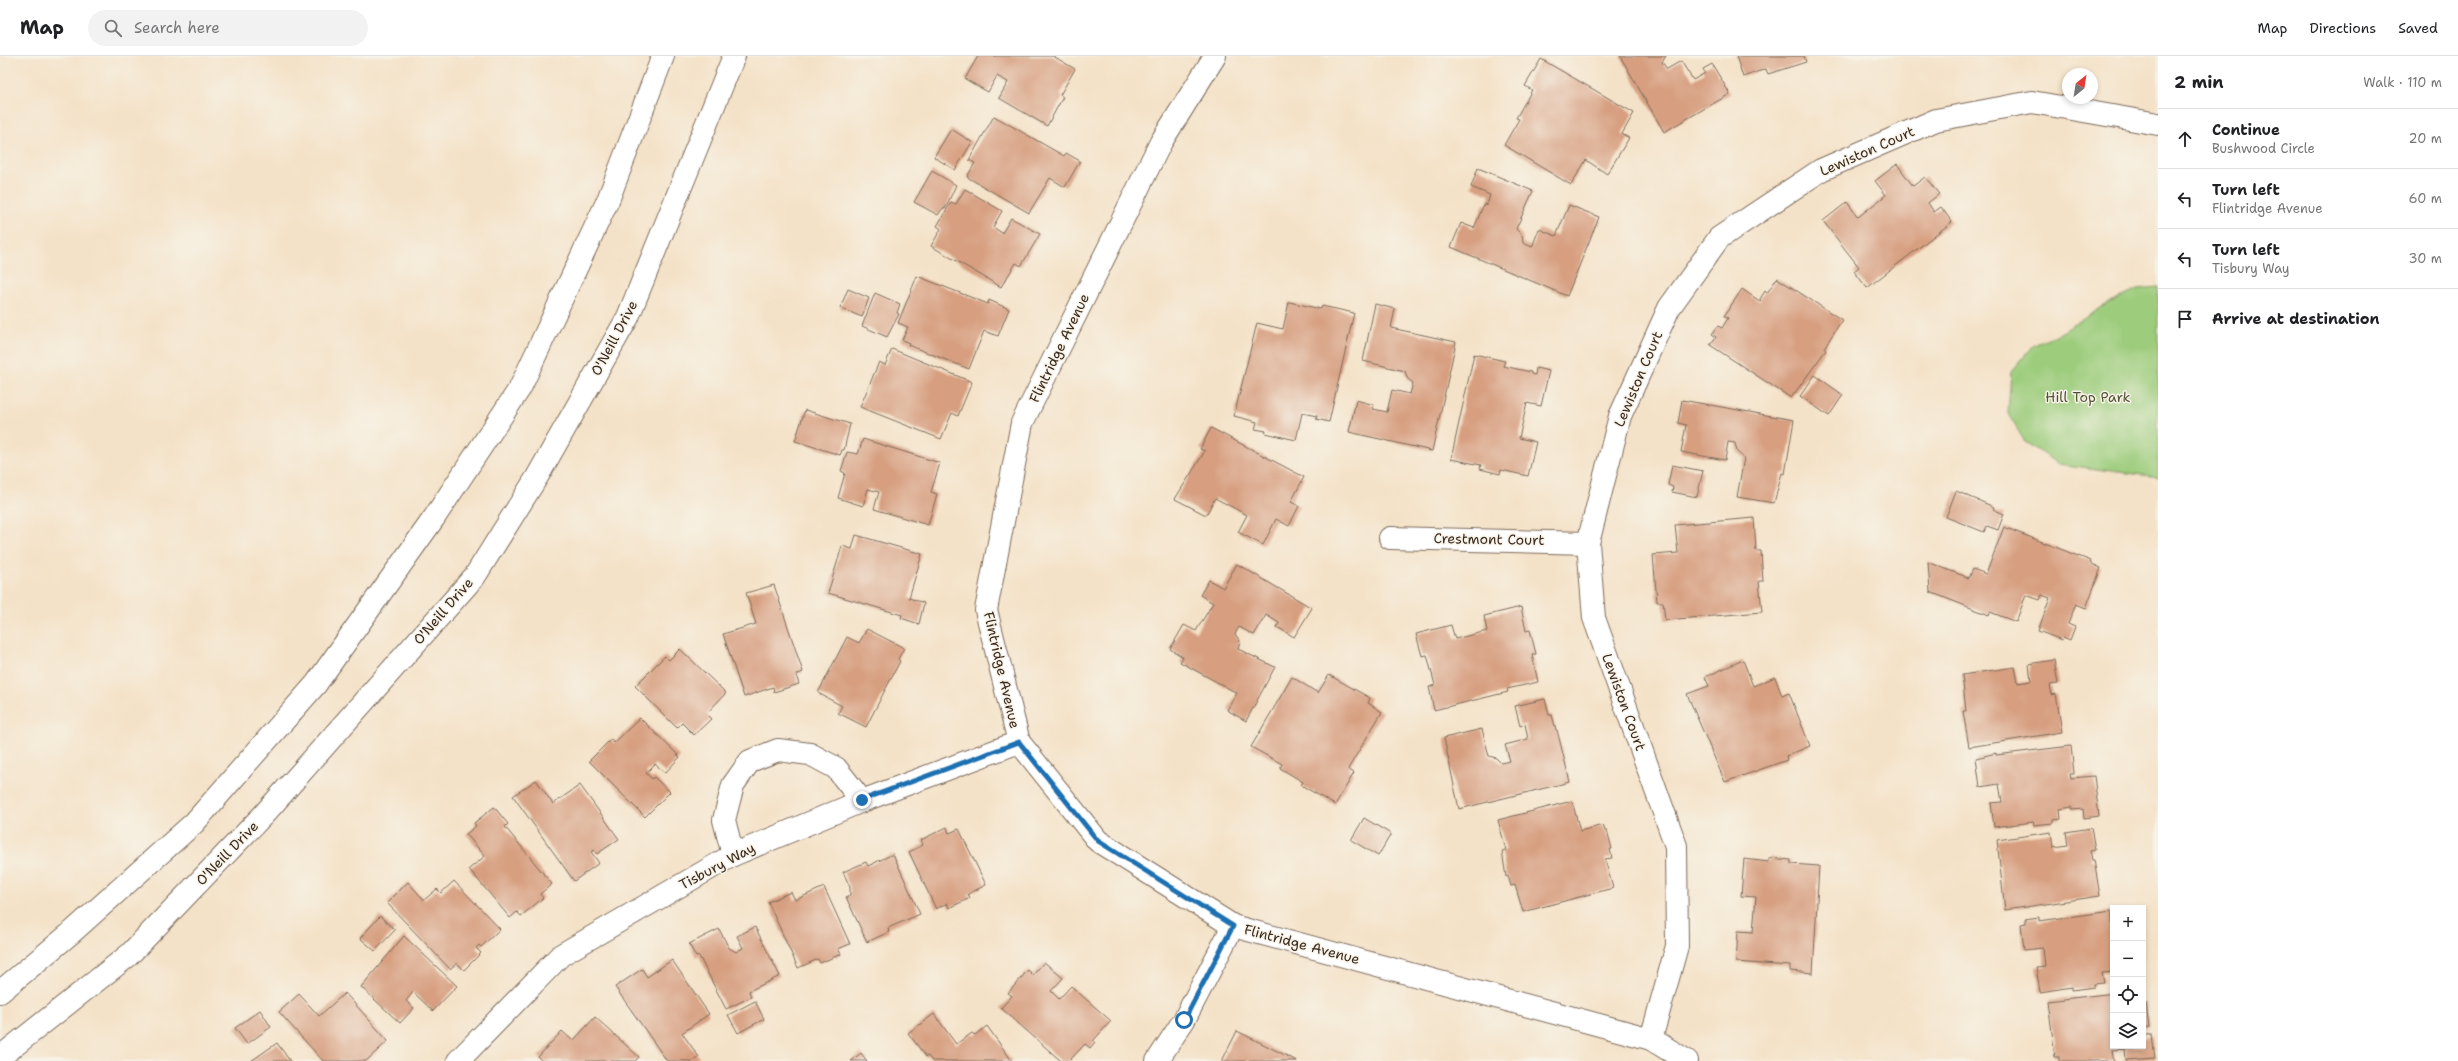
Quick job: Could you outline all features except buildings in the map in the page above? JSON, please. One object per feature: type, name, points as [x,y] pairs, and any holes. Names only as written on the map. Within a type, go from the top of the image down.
[{"type":"street","points":[[0,992],[71,933],[194,823],[316,684],[434,518],[520,388],[608,200],[663,56]]},
{"type":"street","name":"O'Neill Drive","points":[[0,1057],[129,955],[266,812],[475,576],[537,477],[628,317],[734,56]]},
{"type":"street","name":"Flintridge Avenue","points":[[1215,56],[1161,142],[1022,423],[986,610],[1019,742],[1098,841],[1233,926],[1651,1039],[1687,1061]]},
{"type":"street","name":"Lewiston Court","points":[[1651,1039],[1677,946],[1676,846],[1594,618],[1588,543],[1620,416],[1669,308],[1718,238],[1821,170],[1936,120],[2032,102],[2158,124]]},
{"type":"street","name":"Crestmont Court","points":[[1390,538],[1588,543]]},
{"type":"street","name":"Tisbury Way","points":[[458,1061],[561,955],[732,855],[862,800],[1019,742]]},
{"type":"street","points":[[732,855],[724,820],[733,785],[750,761],[778,750],[810,754],[836,768],[862,800]]},
{"type":"street","points":[[1157,1061],[1184,1020],[1233,926]]},
{"type":"green space","name":"Hill Top Park","points":[[2158,287],[2158,477],[2058,464],[2025,442],[2008,414],[2011,372],[2034,345],[2057,335],[2109,303],[2137,289]]},
{"type":"route","points":[[862,800],[1019,742],[1098,841],[1233,926],[1184,1020]]}]
